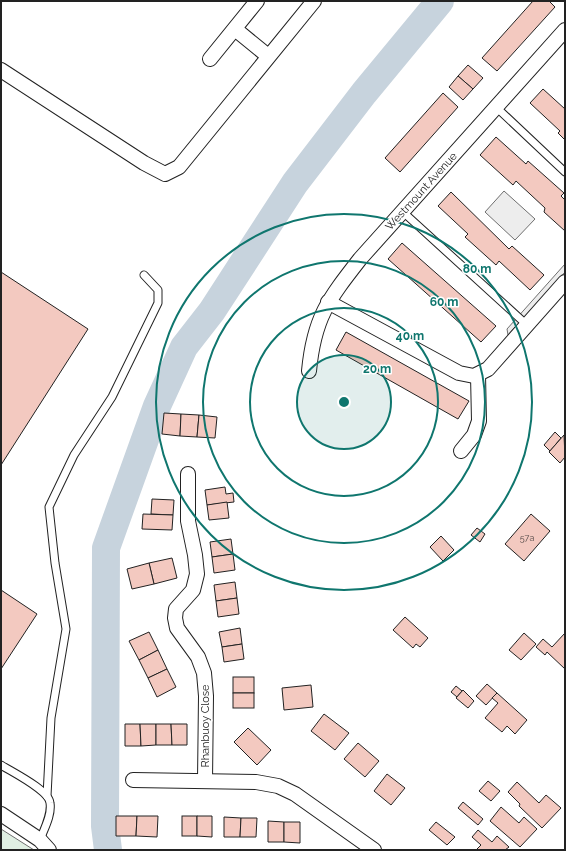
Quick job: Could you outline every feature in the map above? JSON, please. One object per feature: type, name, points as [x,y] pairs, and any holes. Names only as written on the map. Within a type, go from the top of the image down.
[{"type":"street","points":[[210,59],[257,1]]},
{"type":"street","points":[[1,70],[144,163],[165,174],[179,167],[314,1]]},
{"type":"street","points":[[235,29],[268,56]]},
{"type":"street","name":"Westmount Avenue","points":[[310,371],[312,344],[318,323],[328,302],[360,259],[565,30]]},
{"type":"street","points":[[328,302],[459,373],[469,376],[478,375],[488,368],[565,282]]},
{"type":"street","points":[[461,451],[474,436],[479,421],[478,375]]},
{"type":"street","name":"Rhanbuoy Close","points":[[188,474],[188,514],[197,574],[193,590],[176,609],[174,618],[177,628],[198,657],[204,673],[206,696],[205,780]]},
{"type":"street","name":"Rhanbuoy Close","points":[[133,780],[256,782],[278,786],[294,794],[370,849]]},
{"type":"street","points":[[1,814],[45,845]]},
{"type":"lane","points":[[496,107],[565,172]]},
{"type":"lane","points":[[402,212],[527,325]]},
{"type":"lane","points":[[45,845],[51,805],[47,796],[51,718],[66,629],[55,563],[49,507],[74,455],[112,397],[158,303],[158,290],[144,275]]},
{"type":"lane","points":[[1,766],[34,786],[47,796]]},
{"type":"green space","points":[[1,829],[34,850],[1,850]]},
{"type":"shaded area","points":[[504,191],[535,219],[515,240],[485,212]]},
{"type":"shaded area","points":[[565,264],[565,272],[508,335],[507,329]]},
{"type":"building","points":[[533,1],[549,1],[555,7],[497,71],[482,58]]},
{"type":"building","points":[[468,65],[483,78],[473,89],[458,76]]},
{"type":"building","points":[[458,76],[473,89],[463,100],[449,87]]},
{"type":"building","points":[[543,89],[565,109],[565,140],[558,133],[560,131],[530,103]]},
{"type":"building","points":[[443,93],[458,107],[400,172],[385,158]]},
{"type":"building","points":[[496,137],[526,164],[528,161],[564,193],[561,196],[565,200],[565,231],[544,212],[545,208],[516,181],[513,185],[480,155]]},
{"type":"building","points":[[451,192],[509,249],[512,246],[544,275],[530,290],[499,261],[496,265],[465,237],[468,234],[438,206]]},
{"type":"building","points":[[402,243],[496,326],[481,342],[388,259]]},
{"type":"building","points":[[1,272],[88,329],[1,465]]},
{"type":"building","points":[[346,332],[469,401],[458,419],[336,350]]},
{"type":"building","points":[[164,413],[181,414],[180,436],[162,434]]},
{"type":"building","points":[[181,414],[199,415],[197,437],[180,436]]},
{"type":"building","points":[[199,415],[217,417],[215,438],[197,437]]},
{"type":"building","points":[[555,432],[561,438],[550,451],[544,445]]},
{"type":"building","points":[[564,435],[565,457],[560,463],[549,452]]},
{"type":"building","points":[[225,487],[226,494],[233,493],[234,502],[207,505],[205,490]]},
{"type":"building","points":[[152,499],[174,500],[173,515],[151,514]]},
{"type":"building","points":[[227,502],[229,518],[209,520],[207,505]]},
{"type":"building","points":[[143,514],[173,515],[172,530],[142,529]]},
{"type":"building","points":[[531,514],[550,531],[524,561],[505,544]]},
{"type":"building","points":[[477,528],[485,534],[480,542],[471,535]]},
{"type":"building","points":[[441,536],[454,550],[443,561],[430,547]]},
{"type":"building","points":[[231,539],[233,554],[212,557],[210,542]]},
{"type":"building","points":[[233,554],[235,570],[214,573],[212,557]]},
{"type":"building","points":[[172,558],[177,578],[154,584],[149,563]]},
{"type":"building","points":[[149,563],[154,584],[132,589],[127,569]]},
{"type":"building","points":[[235,582],[237,598],[216,601],[214,585]]},
{"type":"building","points":[[1,590],[37,614],[1,669]]},
{"type":"building","points":[[237,598],[239,614],[218,617],[216,601]]},
{"type":"building","points":[[405,617],[428,638],[420,647],[416,644],[413,648],[393,630]]},
{"type":"building","points":[[240,628],[242,644],[222,647],[219,632]]},
{"type":"building","points":[[149,632],[158,650],[139,660],[129,641]]},
{"type":"building","points":[[524,633],[536,644],[521,660],[509,650]]},
{"type":"building","points":[[565,633],[565,669],[547,652],[545,655],[536,647],[543,639],[552,647]]},
{"type":"building","points":[[242,644],[244,659],[224,662],[222,647]]},
{"type":"building","points":[[158,650],[167,669],[148,678],[139,660]]},
{"type":"building","points":[[167,669],[176,687],[157,697],[148,678]]},
{"type":"building","points":[[233,677],[254,677],[254,693],[233,693]]},
{"type":"building","points":[[487,684],[497,693],[486,705],[476,696]]},
{"type":"building","points":[[311,685],[313,707],[284,710],[282,688]]},
{"type":"building","points":[[456,686],[462,691],[457,697],[451,692]]},
{"type":"building","points":[[463,690],[474,701],[468,708],[456,698]]},
{"type":"building","points":[[233,693],[254,693],[254,708],[233,708]]},
{"type":"building","points":[[497,693],[527,720],[515,734],[507,726],[502,732],[485,718],[498,703],[492,698]]},
{"type":"building","points":[[324,714],[349,733],[335,750],[311,731]]},
{"type":"building","points":[[125,724],[140,724],[141,746],[125,746]]},
{"type":"building","points":[[140,724],[156,724],[156,745],[141,746]]},
{"type":"building","points":[[156,724],[171,724],[172,745],[156,745]]},
{"type":"building","points":[[171,724],[187,724],[187,745],[172,745]]},
{"type":"building","points":[[248,728],[271,750],[257,765],[234,742]]},
{"type":"building","points":[[358,743],[379,761],[365,777],[344,759]]},
{"type":"building","points":[[387,774],[405,788],[391,805],[374,791]]},
{"type":"building","points":[[488,781],[500,791],[491,801],[479,791]]},
{"type":"building","points":[[517,782],[539,803],[546,795],[561,808],[542,828],[519,806],[520,804],[508,792]]},
{"type":"building","points":[[463,802],[483,819],[478,825],[458,808]]},
{"type":"building","points":[[501,807],[519,823],[524,817],[537,829],[520,847],[490,821]]},
{"type":"building","points":[[116,816],[137,816],[136,836],[116,836]]},
{"type":"building","points":[[137,816],[158,816],[157,837],[136,836]]},
{"type":"building","points":[[182,816],[197,816],[197,836],[182,836]]},
{"type":"building","points":[[197,816],[212,816],[212,837],[197,836]]},
{"type":"building","points":[[224,817],[241,818],[240,837],[224,837]]},
{"type":"building","points":[[241,818],[257,818],[256,837],[240,837]]},
{"type":"building","points":[[268,821],[284,822],[284,842],[268,842]]},
{"type":"building","points":[[284,822],[300,822],[300,843],[284,842]]},
{"type":"building","points":[[436,822],[455,837],[447,845],[429,830]]},
{"type":"building","points":[[478,830],[492,842],[497,836],[509,847],[505,850],[476,850],[481,845],[472,837]]},
{"type":"waterway","points":[[108,850],[105,826],[106,548],[157,406],[184,347],[212,311],[295,183],[364,93],[440,1]]}]
